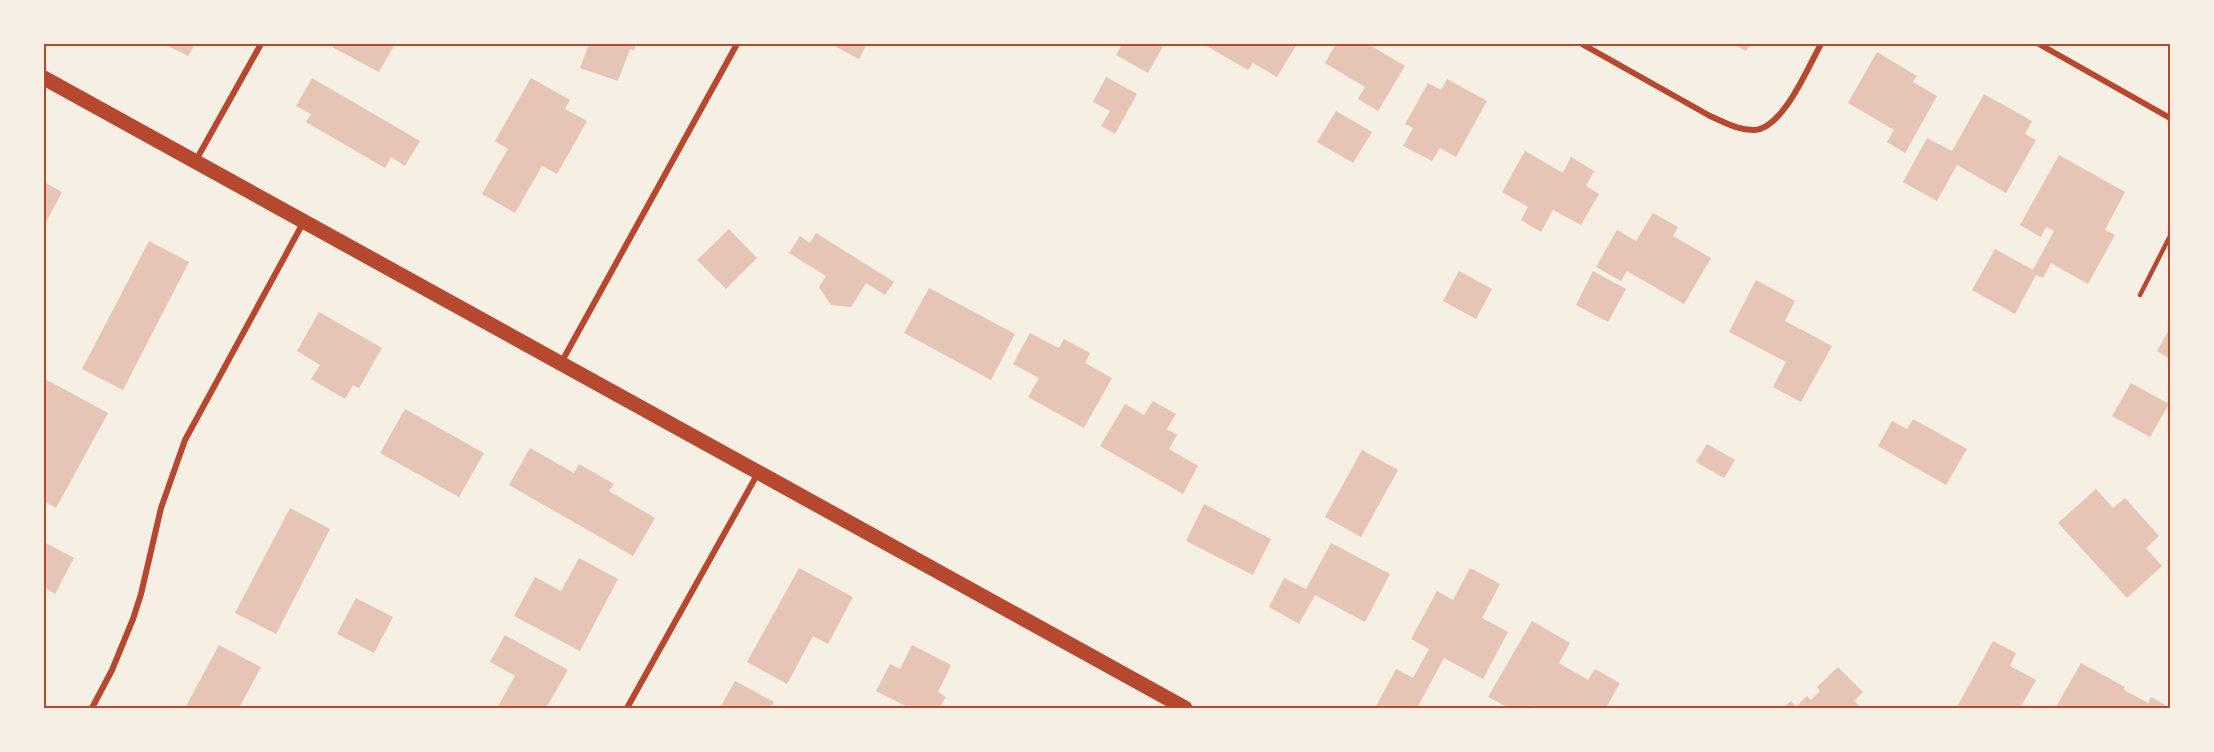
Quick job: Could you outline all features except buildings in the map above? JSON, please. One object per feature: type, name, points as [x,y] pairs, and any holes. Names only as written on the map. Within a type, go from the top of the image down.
[{"type":"main road","points":[[44,78],[1185,708]]},
{"type":"street","points":[[195,163],[261,44]]},
{"type":"street","points":[[561,364],[737,44]]},
{"type":"street","points":[[1582,44],[1710,116],[1730,125],[1754,130],[1768,125],[1786,106],[1821,44]]},
{"type":"street","points":[[2038,44],[2170,118]]},
{"type":"street","points":[[92,708],[112,670],[133,619],[161,508],[185,440],[303,223]]},
{"type":"street","points":[[627,708],[758,473]]},
{"type":"lane","points":[[2140,295],[2170,236]]}]
